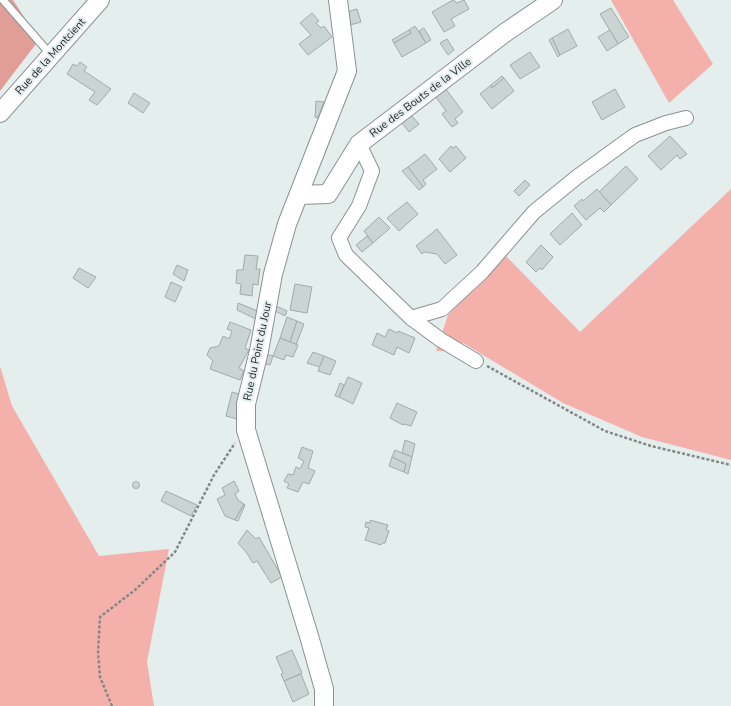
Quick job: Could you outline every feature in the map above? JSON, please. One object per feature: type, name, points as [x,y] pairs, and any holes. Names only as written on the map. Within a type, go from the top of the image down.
[{"type":"street","name":"Rue de la Montcient","points":[[0,113],[100,0]]},
{"type":"street","name":"Rue du Point du Jour","points":[[324,706],[324,689],[246,426],[246,404],[260,351],[273,274],[287,224],[347,71],[338,0]]},
{"type":"street","name":"Rue des Bouts de la Ville","points":[[299,195],[328,194],[360,144],[506,32],[553,0]]},
{"type":"street","points":[[411,318],[442,309],[482,272],[534,212],[635,135],[666,123],[686,118]]},
{"type":"street","points":[[360,144],[372,171],[359,206],[339,238],[346,255],[411,318],[441,340],[476,361]]},
{"type":"lane","points":[[4,0],[51,55]]},
{"type":"path","points":[[476,361],[606,431],[651,446],[731,465]]},
{"type":"path","points":[[112,706],[100,677],[98,652],[100,617],[135,590],[175,552],[214,475],[246,426]]},
{"type":"shaded area","points":[[0,0],[13,0],[39,40],[0,91]]},
{"type":"shaded area","points":[[611,0],[673,0],[713,64],[669,103]]},
{"type":"shaded area","points":[[731,189],[731,460],[642,437],[563,403],[463,343],[452,351],[436,351],[448,315],[505,255],[580,332]]},
{"type":"shaded area","points":[[0,366],[12,406],[99,556],[169,549],[147,662],[154,706],[0,706]]},
{"type":"building","points":[[453,0],[457,3],[464,0],[469,9],[451,19],[455,26],[444,32],[432,12]]},
{"type":"building","points":[[611,8],[629,37],[618,44],[600,14]]},
{"type":"building","points":[[357,9],[361,22],[350,25],[346,12]]},
{"type":"building","points":[[312,13],[319,21],[316,23],[321,28],[324,26],[332,37],[308,55],[299,44],[311,35],[300,23]]},
{"type":"building","points":[[415,26],[426,43],[402,57],[394,43],[411,33],[409,30]]},
{"type":"building","points":[[424,28],[431,40],[426,43],[419,31]]},
{"type":"building","points":[[568,29],[577,46],[560,55],[552,38]]},
{"type":"building","points":[[409,30],[411,33],[394,43],[392,40]]},
{"type":"building","points":[[610,30],[618,44],[607,51],[598,37]]},
{"type":"building","points":[[552,38],[560,55],[558,57],[549,40]]},
{"type":"building","points":[[447,39],[454,50],[448,55],[440,43]]},
{"type":"building","points":[[530,52],[540,67],[520,79],[510,65]]},
{"type":"building","points":[[80,62],[87,67],[84,71],[111,89],[97,105],[89,100],[95,92],[67,74],[73,64],[77,66]]},
{"type":"building","points":[[502,76],[504,78],[492,88],[491,85]]},
{"type":"building","points":[[504,78],[514,91],[492,109],[480,94],[491,85],[492,88]]},
{"type":"building","points":[[442,84],[463,112],[455,119],[458,123],[452,127],[442,114],[446,111],[432,92]]},
{"type":"building","points":[[615,89],[625,107],[602,120],[592,102]]},
{"type":"building","points":[[134,93],[150,103],[143,113],[128,103]]},
{"type":"building","points":[[316,101],[324,102],[318,118],[315,117]]},
{"type":"building","points":[[411,115],[419,124],[409,132],[401,122]]},
{"type":"building","points":[[670,136],[687,154],[680,159],[677,155],[661,170],[648,156]]},
{"type":"building","points":[[451,146],[453,148],[456,146],[466,158],[450,172],[439,159]]},
{"type":"building","points":[[425,154],[437,169],[423,180],[426,184],[423,187],[408,167]]},
{"type":"building","points":[[626,166],[638,179],[611,205],[599,192]]},
{"type":"building","points":[[408,167],[423,187],[419,190],[402,171]]},
{"type":"building","points":[[525,180],[530,185],[519,196],[514,191]]},
{"type":"building","points":[[597,189],[611,205],[604,212],[600,208],[586,220],[574,206],[582,199],[583,201]]},
{"type":"building","points":[[407,202],[418,214],[399,231],[387,218]]},
{"type":"building","points":[[572,213],[582,225],[560,245],[550,234]]},
{"type":"building","points":[[379,217],[390,228],[373,243],[364,231]]},
{"type":"building","points":[[437,229],[457,255],[445,264],[437,254],[424,252],[422,254],[416,246]]},
{"type":"building","points":[[367,236],[373,243],[362,252],[356,245]]},
{"type":"building","points":[[541,245],[553,257],[542,270],[540,268],[536,272],[526,262]]},
{"type":"building","points":[[245,255],[258,256],[256,269],[260,269],[258,285],[253,284],[252,296],[240,294],[241,284],[236,283],[237,270],[243,270]]},
{"type":"building","points":[[177,265],[188,270],[184,281],[173,274]]},
{"type":"building","points":[[79,268],[96,277],[88,288],[73,278]]},
{"type":"building","points":[[171,282],[182,287],[175,302],[165,297]]},
{"type":"building","points":[[295,284],[312,287],[307,313],[290,310]]},
{"type":"building","points":[[238,303],[260,312],[258,320],[237,310]]},
{"type":"building","points":[[274,305],[287,311],[285,316],[273,310]]},
{"type":"building","points":[[287,317],[297,321],[290,342],[280,338]]},
{"type":"building","points":[[297,321],[304,324],[296,345],[290,342]]},
{"type":"building","points":[[230,322],[251,330],[245,348],[249,350],[239,368],[244,371],[240,380],[210,369],[213,361],[207,355],[210,348],[219,346],[223,336],[229,339],[232,331],[227,329]]},
{"type":"building","points":[[389,329],[415,338],[409,353],[397,347],[394,355],[372,345],[377,333],[385,337]]},
{"type":"building","points":[[280,338],[298,345],[293,357],[286,355],[284,360],[273,356]]},
{"type":"building","points":[[313,352],[324,356],[320,367],[307,363]]},
{"type":"building","points":[[263,353],[273,356],[270,365],[261,363]]},
{"type":"building","points":[[324,356],[336,361],[330,375],[318,371]]},
{"type":"building","points":[[348,377],[362,383],[353,404],[339,397]]},
{"type":"building","points":[[340,383],[344,385],[339,397],[335,396]]},
{"type":"building","points":[[232,392],[242,395],[237,419],[226,416]]},
{"type":"building","points":[[397,403],[417,412],[411,426],[403,425],[390,418]]},
{"type":"building","points":[[405,440],[415,444],[412,457],[402,453]]},
{"type":"building","points":[[302,447],[313,451],[308,468],[315,471],[309,484],[303,482],[298,492],[287,488],[289,484],[284,481],[288,474],[293,475],[296,467],[300,469],[304,461],[298,458]]},
{"type":"building","points":[[395,450],[412,457],[408,474],[404,472],[406,464],[392,457]]},
{"type":"building","points":[[392,457],[406,464],[404,472],[389,466]]},
{"type":"building","points":[[136,481],[139,482],[139,488],[136,489],[133,488],[132,485],[133,482]]},
{"type":"building","points":[[234,481],[239,491],[235,494],[238,500],[244,504],[235,520],[225,516],[217,499],[225,495],[222,488]]},
{"type":"building","points":[[166,491],[197,505],[191,516],[161,501]]},
{"type":"building","points":[[244,504],[245,505],[238,521],[235,520]]},
{"type":"building","points":[[370,520],[388,525],[386,530],[389,531],[385,543],[382,543],[381,545],[365,540],[369,528],[365,527],[366,522],[370,523]]},
{"type":"building","points":[[247,530],[256,539],[259,537],[282,577],[271,583],[257,561],[253,563],[238,543]]},
{"type":"building","points":[[292,650],[302,673],[284,681],[281,674],[283,673],[276,657]]},
{"type":"building","points":[[301,674],[309,694],[293,702],[284,681]]}]
